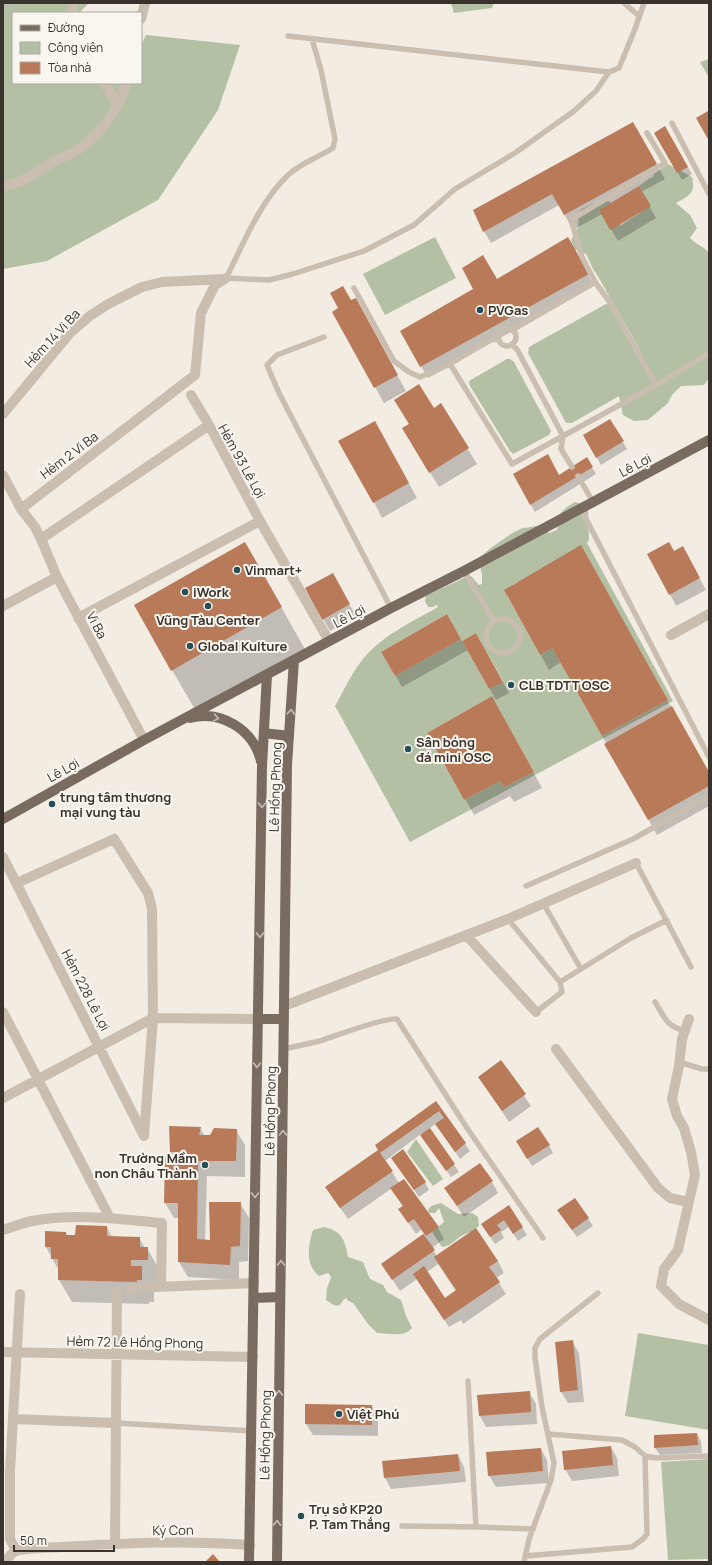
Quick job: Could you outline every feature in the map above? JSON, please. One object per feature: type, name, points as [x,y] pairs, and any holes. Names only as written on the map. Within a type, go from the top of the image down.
[{"type":"main road","name":"Lê Lợi","points":[[3,818],[144,740],[709,440]]},
{"type":"main road","name":"Lê Hồng Phong","points":[[276,1562],[287,765],[294,660]]},
{"type":"main road","name":"Lê Hồng Phong","points":[[250,1562],[262,766],[267,675]]},
{"type":"main road","points":[[178,722],[194,717],[207,717],[229,721],[250,738],[259,754],[262,766]]},
{"type":"main road","points":[[264,733],[289,736]]},
{"type":"main road","points":[[258,1019],[284,1019]]},
{"type":"main road","points":[[254,1298],[280,1297]]},
{"type":"street","points":[[142,15],[145,3]]},
{"type":"street","points":[[105,84],[117,105]]},
{"type":"street","points":[[3,186],[12,185],[29,178],[54,162],[84,146],[109,119],[124,94],[126,84]]},
{"type":"street","name":"Hẻm 2 Vi Ba","points":[[20,509],[195,375],[200,313],[215,285],[226,278]]},
{"type":"street","name":"Hẻm 14 Vi Ba","points":[[3,414],[70,333],[91,314],[142,287],[162,282],[226,278]]},
{"type":"street","points":[[191,394],[210,425]]},
{"type":"street","name":"Hẻm 93 Lê Lợi","points":[[42,539],[210,425],[260,521],[329,641]]},
{"type":"street","points":[[3,475],[20,509],[35,527],[42,539],[57,577],[3,606]]},
{"type":"street","points":[[78,618],[260,521]]},
{"type":"street","name":"Vi Ba","points":[[57,577],[144,740]]},
{"type":"street","points":[[671,635],[709,614]]},
{"type":"street","points":[[17,883],[114,839],[148,893],[152,909],[153,1018]]},
{"type":"street","name":"Hẻm 228 Lê Lợi","points":[[3,857],[144,1136],[153,1018]]},
{"type":"street","points":[[284,1006],[508,919],[636,863]]},
{"type":"street","points":[[466,936],[536,1012]]},
{"type":"street","points":[[3,1012],[39,1078],[110,1218]]},
{"type":"street","points":[[3,1098],[153,1018],[258,1019]]},
{"type":"street","points":[[689,1019],[682,1039],[672,1099],[677,1116],[684,1128],[691,1152],[695,1175],[678,1250],[664,1269],[662,1286],[679,1304],[709,1320]]},
{"type":"street","points":[[556,1049],[658,1188],[670,1198],[688,1202]]},
{"type":"street","points":[[3,1230],[38,1220],[66,1217],[110,1218],[162,1223],[161,1287]]},
{"type":"street","points":[[131,1288],[254,1283]]},
{"type":"street","points":[[115,1544],[116,1291]]},
{"type":"street","points":[[6,1562],[8,1557],[16,1551],[10,1540],[10,1471],[20,1294]]},
{"type":"street","name":"Hẻm 72 Lê Hồng Phong","points":[[3,1352],[253,1357]]},
{"type":"street","points":[[13,1419],[116,1423]]},
{"type":"street","name":"Ký Con","points":[[16,1551],[115,1544],[214,1542],[250,1545]]},
{"type":"lane","points":[[624,3],[639,16]]},
{"type":"lane","points":[[288,36],[609,72],[619,68],[644,3]]},
{"type":"lane","points":[[312,39],[321,70],[335,139],[333,148],[289,175],[278,187],[257,217],[226,278],[269,280],[293,274],[364,251],[414,225],[455,189],[515,153],[574,111],[596,91],[609,72]]},
{"type":"lane","points":[[672,123],[709,194]]},
{"type":"lane","points":[[647,133],[665,164],[571,220],[582,257],[595,282],[609,301],[656,385]]},
{"type":"lane","points":[[512,330],[595,282]]},
{"type":"lane","points":[[354,288],[394,361],[409,372],[420,377],[450,364],[490,340],[499,338]]},
{"type":"lane","points":[[507,328],[512,330],[516,338],[512,344],[504,345],[499,338],[502,330],[507,328]]},
{"type":"lane","points":[[324,336],[277,355],[267,365],[279,393],[391,608]]},
{"type":"lane","points":[[512,344],[518,351],[563,436],[561,448],[572,467]]},
{"type":"lane","points":[[450,364],[512,464],[708,355]]},
{"type":"lane","points":[[578,476],[593,502]]},
{"type":"lane","points":[[581,509],[709,757]]},
{"type":"lane","points":[[464,571],[494,621]]},
{"type":"lane","points":[[500,619],[510,620],[519,628],[520,640],[514,650],[503,653],[492,650],[489,646],[487,640],[487,629],[494,621],[500,619]]},
{"type":"lane","points":[[526,886],[633,839],[709,796]]},
{"type":"lane","points":[[636,863],[691,967]]},
{"type":"lane","points":[[543,904],[581,969]]},
{"type":"lane","points":[[508,919],[560,982],[562,992],[536,1012]]},
{"type":"lane","points":[[560,982],[631,938],[667,920]]},
{"type":"lane","points":[[655,1002],[673,1028],[685,1031]]},
{"type":"lane","points":[[284,1049],[318,1041],[381,1022],[397,1019],[467,1128],[543,1238]]},
{"type":"lane","points":[[679,1062],[709,1070]]},
{"type":"lane","points":[[598,1293],[540,1339],[535,1348],[542,1407],[554,1463],[552,1474],[524,1559],[632,1547],[644,1539],[647,1534],[645,1456]]},
{"type":"lane","points":[[468,1381],[476,1527]]},
{"type":"lane","points":[[116,1423],[252,1431]]},
{"type":"lane","points":[[548,1434],[622,1440],[635,1447],[645,1456],[657,1458],[709,1456]]},
{"type":"lane","points":[[402,1526],[533,1529]]},
{"type":"green space","points":[[3,3],[89,3],[80,12],[12,12],[12,84],[119,84],[124,86],[125,84],[142,84],[142,44],[146,35],[240,45],[218,110],[158,200],[47,261],[3,269]]},
{"type":"green space","points":[[451,3],[494,3],[492,8],[454,13]]},
{"type":"green space","points":[[709,59],[709,78],[700,62]]},
{"type":"green space","points":[[668,164],[692,177],[692,190],[688,196],[676,203],[690,215],[697,228],[690,238],[709,253],[709,378],[704,385],[681,386],[672,395],[668,403],[648,420],[634,421],[623,415],[619,396],[572,423],[566,423],[528,353],[529,347],[606,304],[609,305],[641,352],[594,271],[586,254],[574,249],[571,240],[578,228],[579,212],[596,202],[609,201],[621,217],[620,226],[650,206],[639,186],[652,178],[654,174]]},
{"type":"green space","points":[[435,237],[456,278],[385,315],[363,274]]},
{"type":"green space","points":[[507,359],[514,362],[551,431],[549,435],[513,454],[470,386],[469,381]]},
{"type":"green space","points":[[575,502],[583,504],[588,510],[589,540],[587,543],[673,701],[410,842],[335,706],[353,673],[376,646],[396,631],[438,607],[436,605],[433,607],[428,607],[425,601],[426,596],[466,577],[471,576],[479,585],[482,584],[482,574],[478,559],[482,555],[506,537],[523,528],[542,524],[549,533],[557,530],[561,513]],"holes":[[[582,548],[668,700],[602,736],[552,648],[540,655],[507,596],[512,594],[512,585]],[[447,614],[461,639],[395,676],[381,652]],[[476,633],[503,681],[489,689],[462,641]],[[492,696],[534,772],[504,787],[500,781],[464,800],[427,733]]]},
{"type":"green space","points":[[416,1139],[443,1179],[433,1186],[407,1152]]},
{"type":"green space","points":[[441,1203],[458,1214],[472,1213],[478,1217],[479,1226],[472,1232],[467,1233],[450,1244],[442,1247],[432,1232],[444,1222],[439,1208],[435,1213],[429,1213],[428,1210],[431,1206]]},
{"type":"green space","points":[[324,1227],[335,1231],[342,1237],[346,1246],[348,1257],[363,1262],[370,1279],[383,1285],[387,1292],[401,1300],[412,1328],[409,1331],[401,1334],[377,1333],[368,1324],[353,1303],[347,1300],[347,1298],[344,1299],[340,1305],[333,1304],[326,1300],[327,1288],[331,1278],[330,1275],[328,1273],[319,1276],[311,1266],[309,1255],[313,1230]]},
{"type":"green space","points":[[638,1333],[709,1345],[709,1430],[625,1416]]},
{"type":"green space","points":[[709,1459],[709,1559],[668,1560],[661,1462]]},
{"type":"building","points":[[708,111],[709,113],[709,141],[696,118]]},
{"type":"building","points":[[633,122],[657,164],[564,215],[552,194],[483,232],[473,210]]},
{"type":"building","points":[[665,126],[688,167],[677,173],[654,133]]},
{"type":"building","points":[[639,186],[651,206],[610,230],[599,210]]},
{"type":"building","name":"PVGas","points":[[568,237],[589,274],[420,367],[400,331],[473,289],[462,268],[483,255],[497,279]]},
{"type":"building","points":[[343,286],[351,300],[356,298],[398,375],[374,388],[332,312],[338,308],[330,293]]},
{"type":"building","points":[[419,384],[434,408],[441,403],[469,448],[429,473],[402,428],[409,424],[394,400]]},
{"type":"building","points":[[610,419],[624,441],[596,458],[583,435]]},
{"type":"building","points":[[375,421],[409,483],[373,503],[338,441]]},
{"type":"building","points":[[548,454],[559,475],[587,457],[593,467],[530,505],[513,474]]},
{"type":"building","name":"Vũng Tàu Center","points":[[245,542],[282,607],[171,671],[134,605]]},
{"type":"building","points":[[669,542],[674,551],[683,546],[700,578],[669,595],[647,554]]},
{"type":"building","points":[[581,545],[668,700],[602,736],[552,648],[540,655],[504,590]]},
{"type":"building","points":[[333,573],[350,604],[322,620],[305,588]]},
{"type":"building","points":[[447,614],[461,639],[395,676],[381,652]]},
{"type":"building","points":[[476,633],[503,682],[489,689],[462,641]]},
{"type":"building","points":[[492,696],[534,772],[504,787],[500,781],[464,800],[427,733]]},
{"type":"building","points":[[672,706],[709,772],[709,786],[648,820],[604,744]]},
{"type":"building","points":[[501,1060],[526,1094],[502,1111],[478,1077]]},
{"type":"building","points":[[436,1101],[466,1143],[455,1152],[435,1124],[444,1118],[439,1111],[380,1153],[393,1171],[340,1208],[325,1187],[378,1150],[375,1145]]},
{"type":"building","points":[[169,1126],[201,1127],[199,1135],[210,1135],[214,1128],[237,1129],[236,1161],[198,1161],[197,1239],[210,1240],[209,1202],[241,1202],[240,1246],[231,1247],[230,1265],[178,1262],[178,1203],[164,1203],[165,1157],[177,1157],[177,1152],[170,1152]]},
{"type":"building","points":[[538,1127],[550,1145],[527,1159],[516,1141]]},
{"type":"building","points":[[430,1128],[455,1164],[446,1171],[420,1135]]},
{"type":"building","points":[[403,1149],[426,1182],[414,1190],[391,1158]]},
{"type":"building","points":[[480,1163],[493,1181],[457,1206],[444,1188]]},
{"type":"building","points":[[404,1179],[439,1227],[426,1236],[414,1219],[408,1223],[398,1209],[403,1206],[390,1188]]},
{"type":"building","points":[[575,1198],[589,1218],[572,1230],[557,1210]]},
{"type":"building","points":[[509,1205],[523,1227],[513,1234],[504,1220],[497,1225],[501,1230],[490,1237],[481,1224]]},
{"type":"building","points":[[76,1225],[107,1226],[107,1236],[140,1237],[140,1247],[148,1247],[148,1260],[131,1260],[131,1266],[142,1266],[142,1280],[137,1280],[137,1282],[58,1280],[58,1259],[51,1259],[51,1247],[45,1247],[45,1231],[66,1232],[66,1235],[75,1235]]},
{"type":"building","points":[[476,1228],[498,1261],[489,1267],[500,1282],[444,1320],[413,1274],[424,1266],[445,1298],[456,1290],[434,1257]]},
{"type":"building","points":[[423,1234],[435,1250],[392,1280],[381,1264]]},
{"type":"building","points":[[573,1340],[578,1390],[560,1392],[555,1342]]},
{"type":"building","points":[[530,1391],[531,1412],[479,1416],[477,1395]]},
{"type":"building","name":"Việt Phú","points":[[305,1404],[372,1405],[372,1425],[305,1424]]},
{"type":"building","points":[[697,1433],[698,1445],[654,1448],[654,1435]]},
{"type":"building","points":[[611,1446],[613,1465],[564,1470],[562,1451]]},
{"type":"building","points":[[541,1448],[543,1471],[488,1476],[486,1452]]},
{"type":"building","points":[[458,1454],[460,1471],[384,1478],[382,1461]]},
{"type":"building","points":[[213,1554],[220,1562],[205,1562]]},
{"type":"place","name":"PVGas","points":[[480,310]]},
{"type":"place","name":"Vinmart+","points":[[237,570]]},
{"type":"place","name":"iWork","points":[[185,592]]},
{"type":"place","name":"Vũng Tàu Center","points":[[208,606]]},
{"type":"place","name":"Global Kulture","points":[[190,646]]},
{"type":"place","name":"CLB TDTT OSC","points":[[511,685]]},
{"type":"place","name":"Sân bóng đá mini OSC","points":[[408,749]]},
{"type":"place","name":"trung tâm thương mại vung tàu","points":[[52,804]]},
{"type":"place","name":"Trường Mầm non Châu Thành","points":[[205,1165]]},
{"type":"place","name":"Việt Phú","points":[[339,1414]]},
{"type":"place","name":"Trụ sở KP20 P. Tam Thắng","points":[[301,1516]]}]
